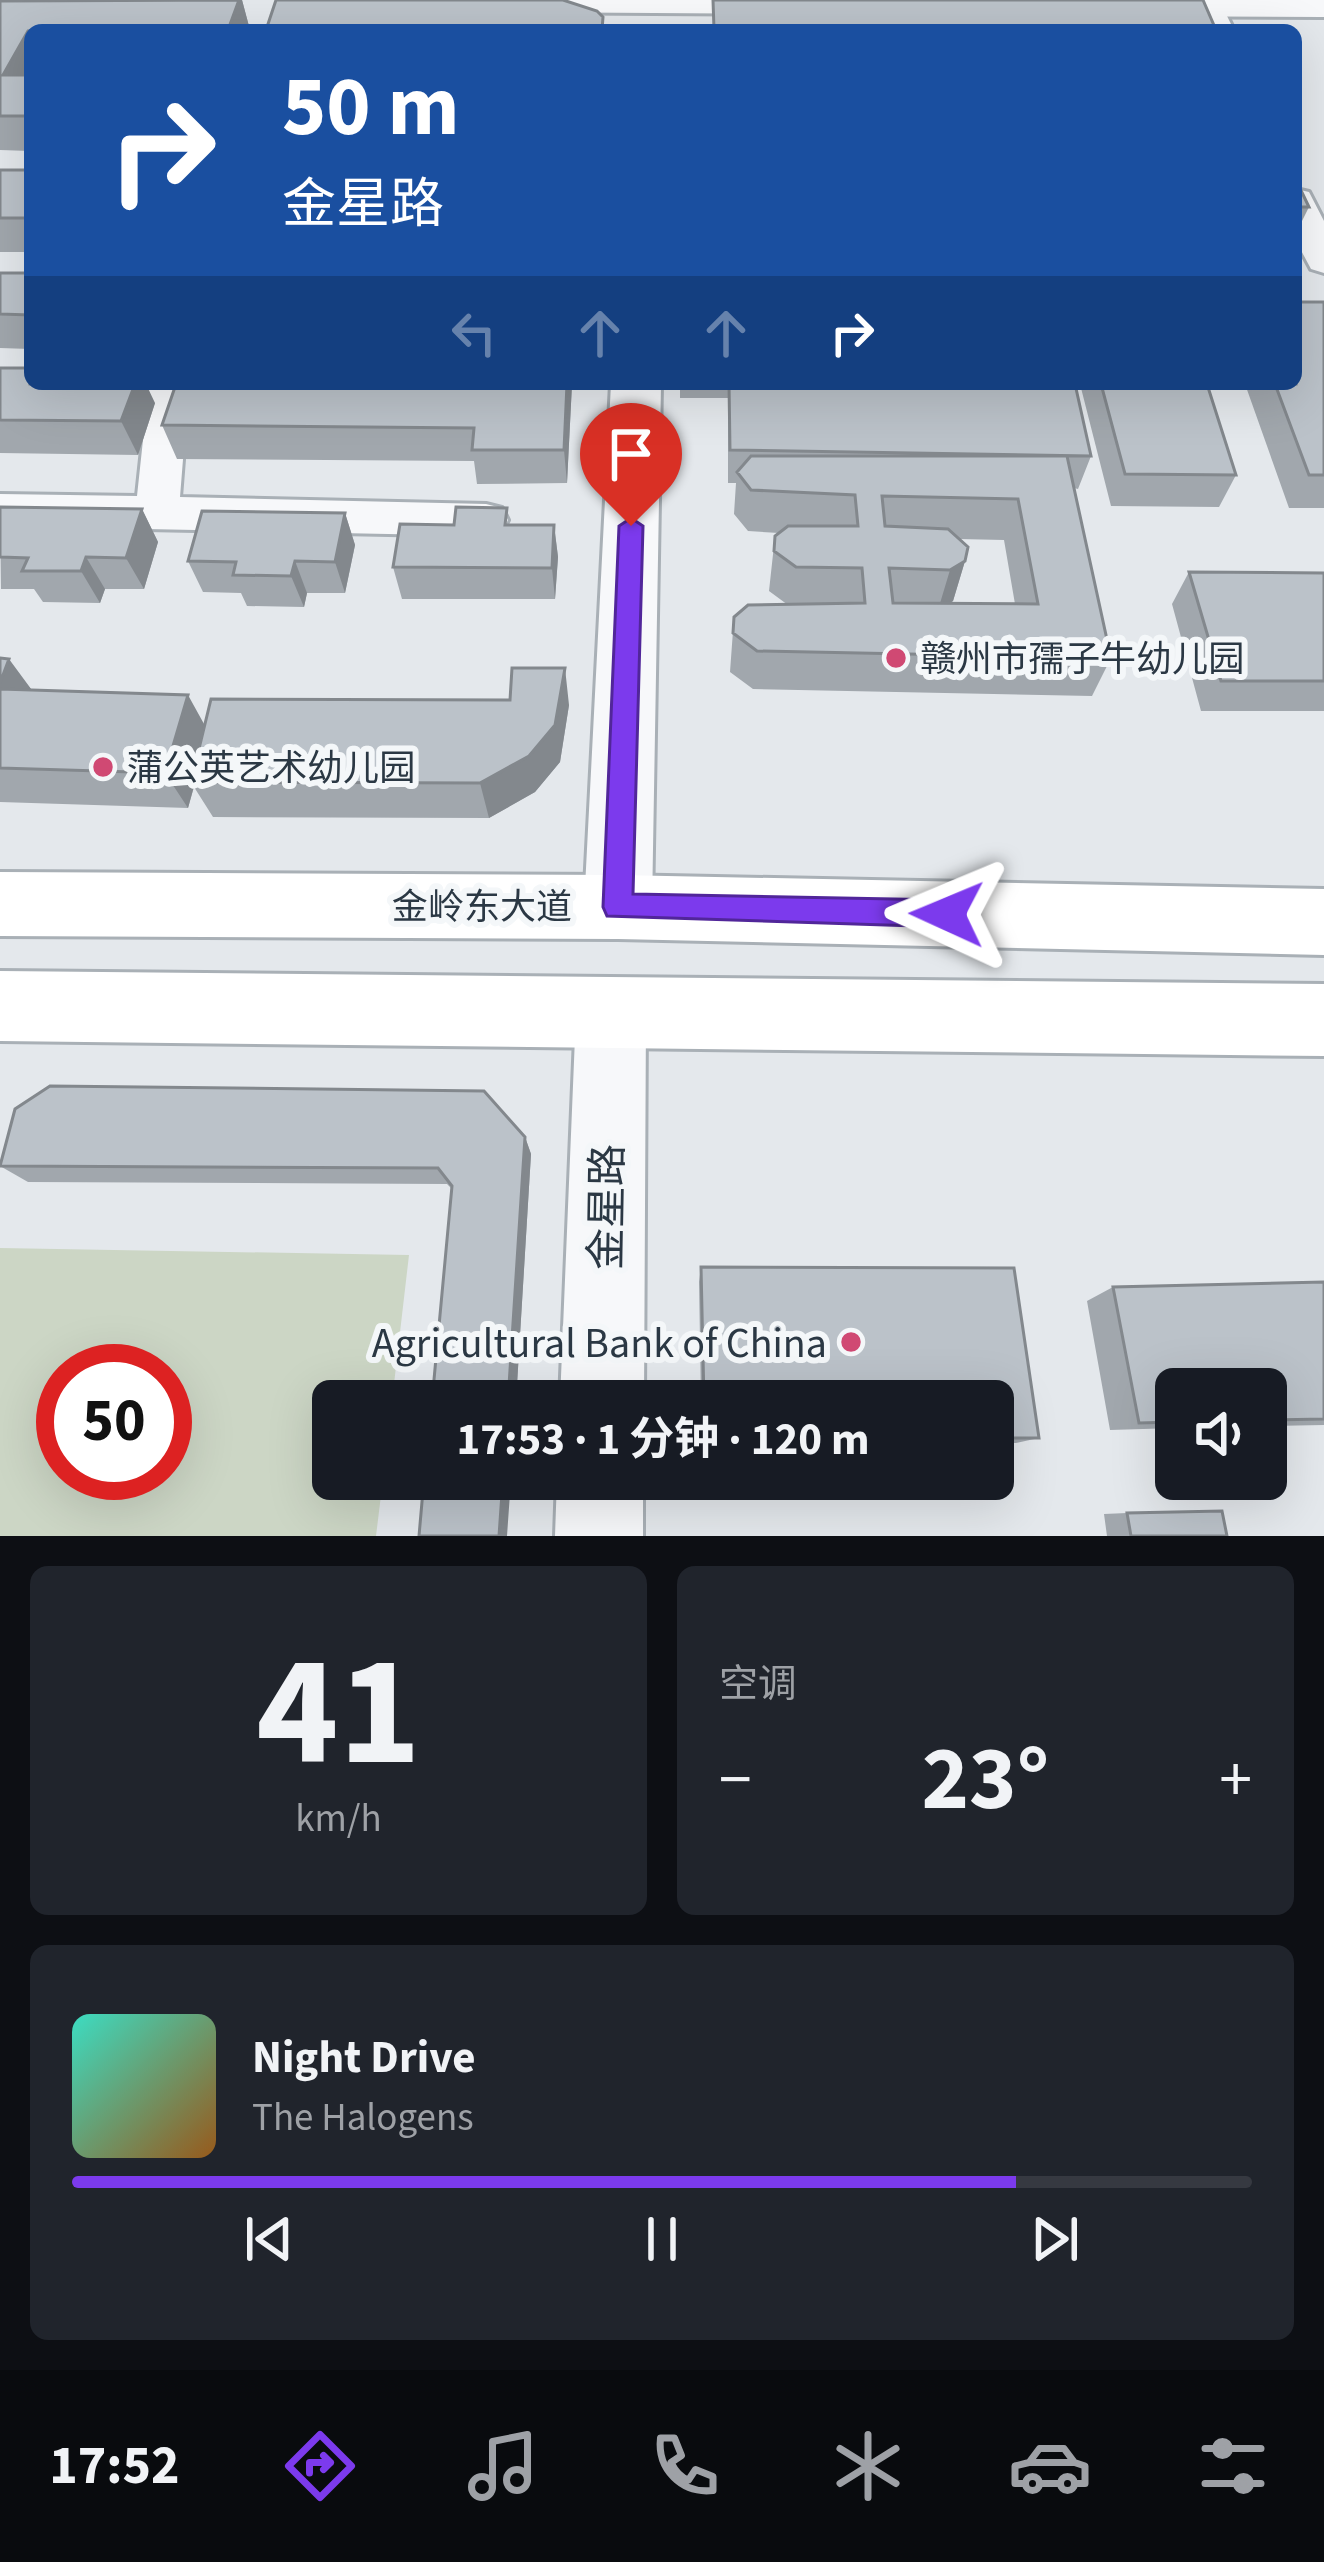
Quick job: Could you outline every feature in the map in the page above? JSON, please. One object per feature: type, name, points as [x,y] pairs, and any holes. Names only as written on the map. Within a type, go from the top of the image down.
[{"type":"main road","name":"金岭东大道","points":[[0,904],[618,907],[1324,922]]},
{"type":"main road","points":[[0,1006],[1324,1020]]},
{"type":"street","points":[[353,0],[649,11],[835,3]]},
{"type":"street","points":[[1090,4],[1212,17],[1324,4]]},
{"type":"street","points":[[1302,213],[1324,260]]},
{"type":"street","points":[[157,512],[168,390]]},
{"type":"street","points":[[618,907],[636,390]]},
{"type":"street","points":[[0,510],[486,520]]},
{"type":"street","name":"金星路","points":[[602,1380],[611,1012]]},
{"type":"street","points":[[599,1536],[600,1500]]},
{"type":"green space","points":[[0,1248],[409,1255],[394,1380],[312,1380],[312,1500],[380,1500],[376,1536],[0,1536]]},
{"type":"building","points":[[239,0],[230,24],[24,24],[24,38],[3,75],[24,75],[24,116],[0,116],[0,1]]},
{"type":"building","points":[[276,0],[563,0],[603,17],[602,24],[268,24]]},
{"type":"building","points":[[713,0],[1203,0],[1213,24],[714,24]]},
{"type":"building","points":[[0,170],[24,170],[24,218],[0,218]]},
{"type":"building","points":[[0,273],[24,273],[24,315],[0,314]]},
{"type":"building","points":[[1302,302],[1324,302],[1324,475],[1309,475],[1277,390],[1302,390]]},
{"type":"building","points":[[0,368],[24,368],[24,390],[133,390],[121,421],[0,420]]},
{"type":"building","points":[[174,390],[567,390],[564,450],[472,450],[474,428],[162,425]]},
{"type":"building","points":[[729,390],[1076,390],[1091,456],[730,450]]},
{"type":"building","points":[[1103,390],[1209,390],[1236,475],[1125,474]]},
{"type":"building","points":[[751,456],[1067,456],[1111,658],[757,651],[733,633],[734,617],[748,605],[865,603],[862,568],[796,567],[774,551],[775,536],[788,526],[858,526],[855,495],[751,490],[737,472]],"holes":[[[882,496],[1018,499],[1038,604],[893,603],[889,568],[950,570],[965,561],[968,547],[948,529],[885,526]]]},
{"type":"building","points":[[0,507],[142,509],[126,558],[86,557],[81,571],[22,571],[28,558],[0,557]]},
{"type":"building","points":[[456,507],[507,508],[505,525],[554,525],[552,568],[393,567],[400,524],[454,525]]},
{"type":"building","points":[[202,511],[345,513],[335,562],[295,561],[291,576],[233,575],[236,562],[188,561]]},
{"type":"building","points":[[1189,572],[1324,573],[1324,681],[1221,681]]},
{"type":"building","points":[[0,658],[9,659],[0,683]]},
{"type":"building","points":[[512,668],[565,668],[555,725],[529,756],[480,783],[191,782],[211,699],[510,700]]},
{"type":"building","points":[[0,689],[188,695],[165,773],[0,768]]},
{"type":"building","points":[[50,1086],[484,1091],[525,1137],[509,1380],[434,1380],[452,1186],[438,1168],[0,1166],[15,1109]]},
{"type":"building","name":"Agricultural Bank of China","points":[[701,1267],[1014,1268],[1039,1438],[1014,1438],[1014,1380],[704,1380]]},
{"type":"building","points":[[1324,1282],[1324,1419],[1287,1420],[1287,1368],[1155,1368],[1155,1423],[1139,1423],[1113,1287]]},
{"type":"building","points":[[422,1500],[502,1500],[499,1536],[419,1536]]},
{"type":"building","points":[[1222,1511],[1227,1536],[1131,1536],[1127,1513]]},
{"type":"place","name":"赣州市孺子牛幼儿园","points":[[896,658]]},
{"type":"place","name":"蒲公英艺术幼儿园","points":[[103,767]]},
{"type":"place","name":"Agricultural Bank of China","points":[[851,1342]]},
{"type":"route","points":[[631,526],[618,907],[947,914]]}]
